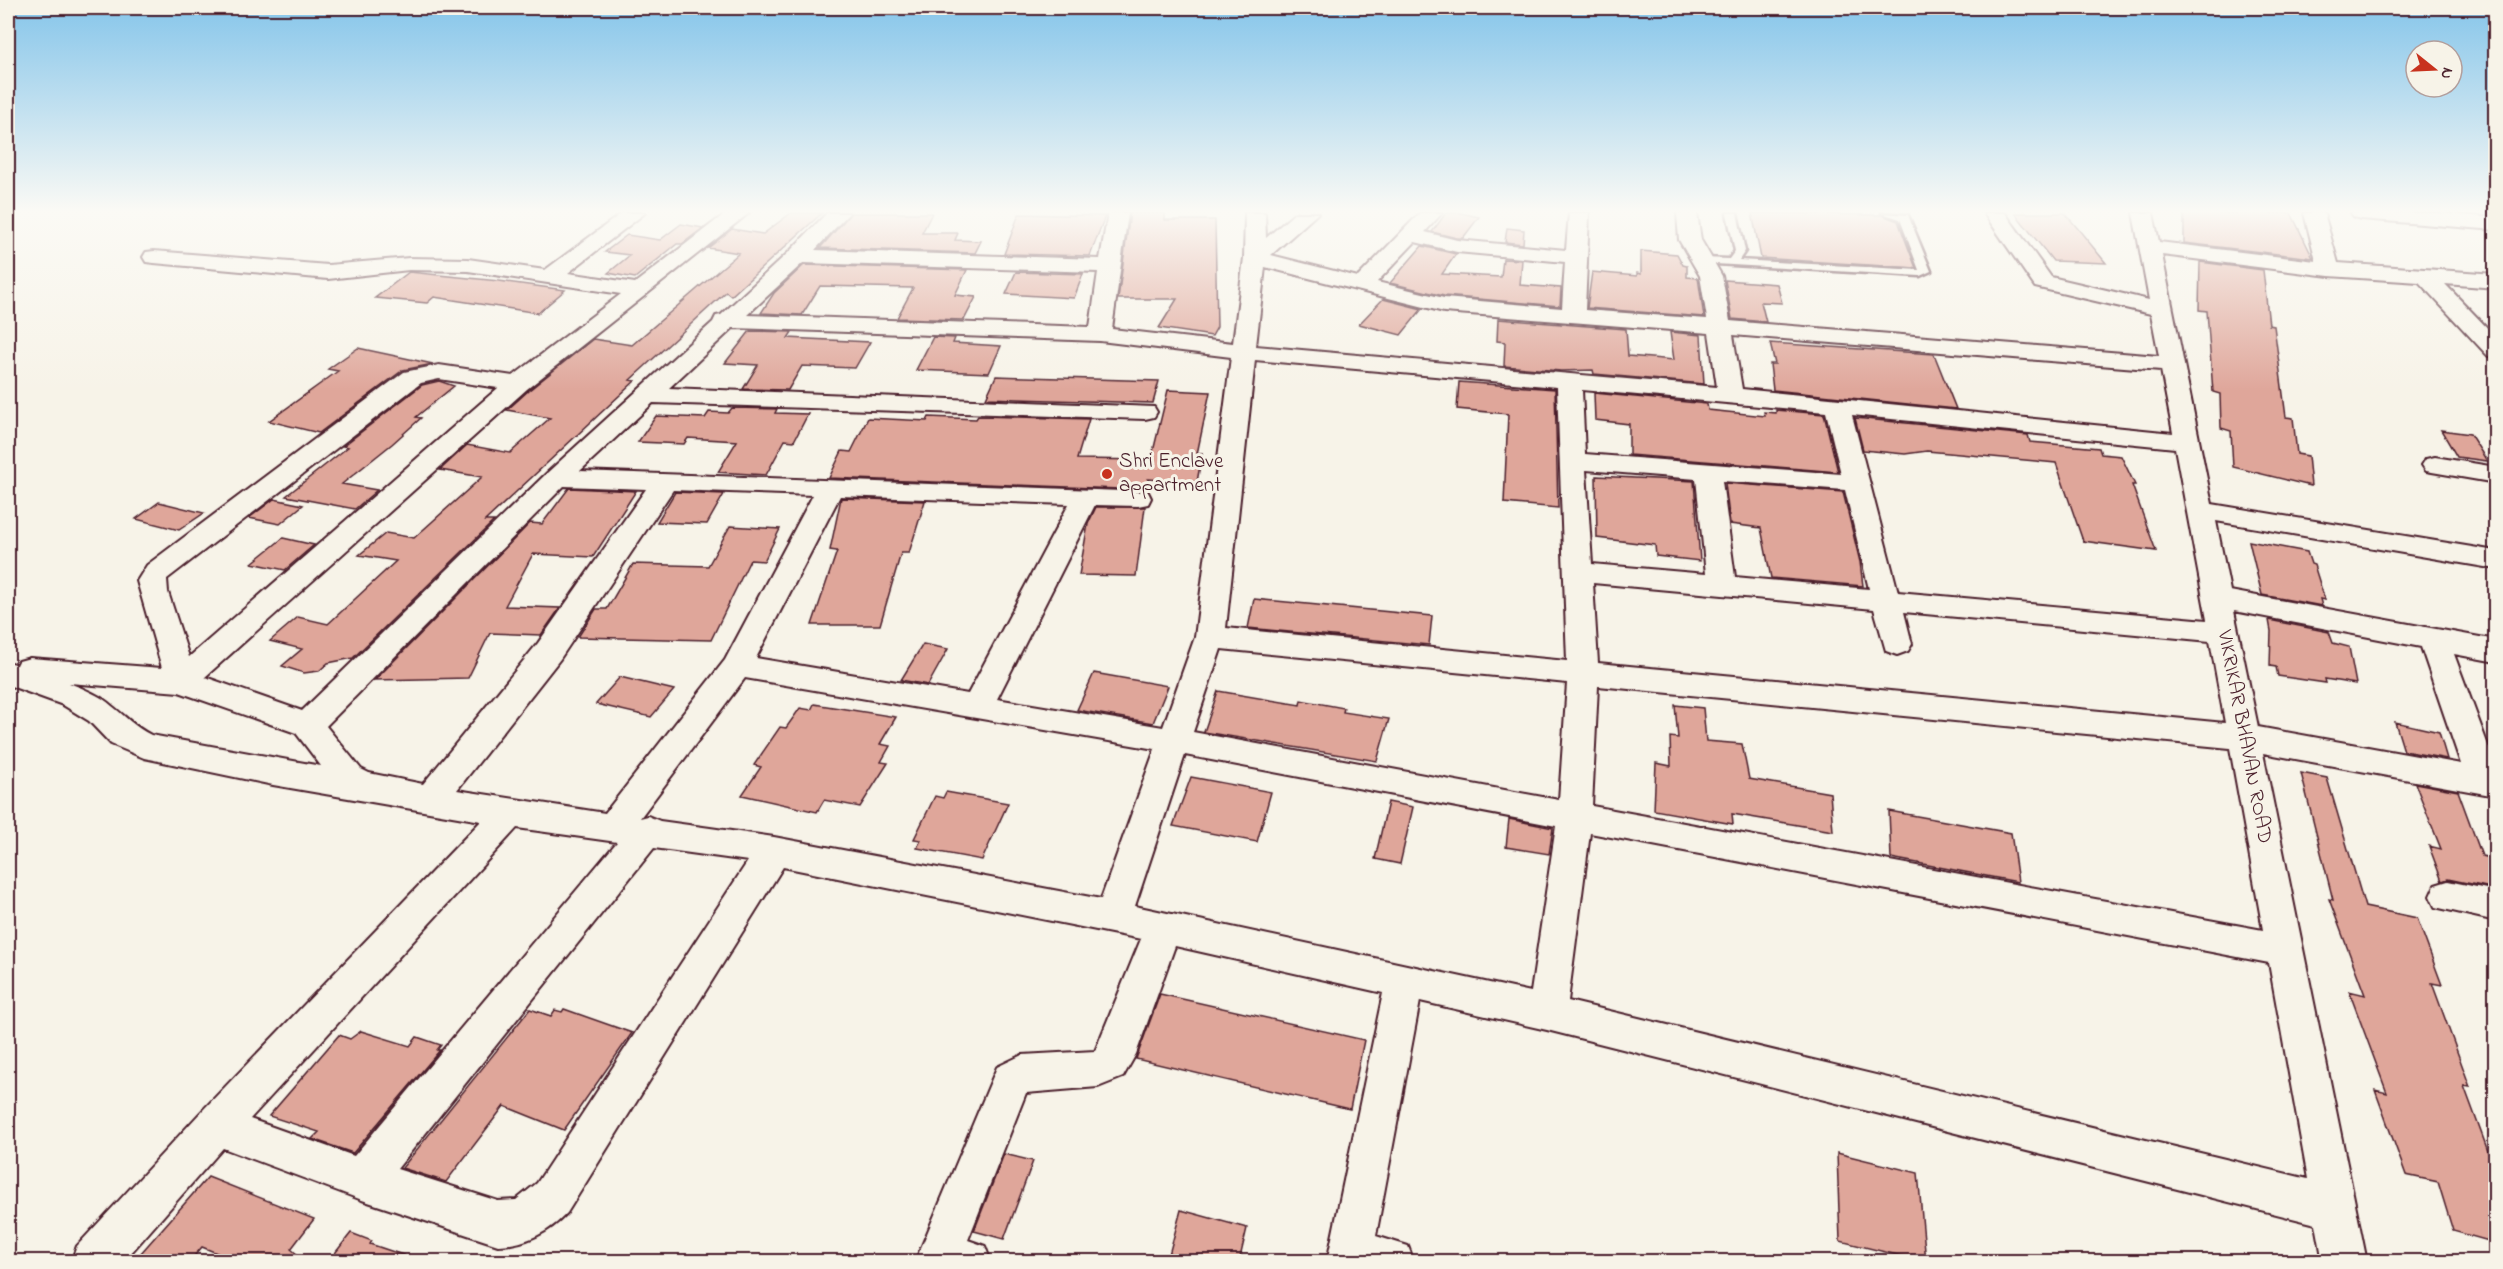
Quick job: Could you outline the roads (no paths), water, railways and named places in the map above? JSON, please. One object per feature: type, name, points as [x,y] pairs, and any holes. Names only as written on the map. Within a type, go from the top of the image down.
[{"type":"street","points":[[517,272],[640,290]]},
{"type":"street","points":[[550,276],[555,272]]},
{"type":"street","points":[[181,681],[518,384],[663,272]]},
{"type":"street","points":[[307,725],[557,478],[779,272]]},
{"type":"street","points":[[1100,334],[1109,272]]},
{"type":"street","points":[[1113,917],[1176,741],[1210,637],[1253,272]]},
{"type":"street","points":[[1314,272],[1444,305],[2171,364]]},
{"type":"street","points":[[1363,284],[1375,272]]},
{"type":"street","points":[[1573,315],[1575,272]]},
{"type":"street","points":[[1709,272],[1731,396]]},
{"type":"street","points":[[2036,272],[2043,282],[2162,310]]},
{"type":"street","name":"VIKRIKAR BHAVAN ROAD","points":[[2155,272],[2345,1262]]},
{"type":"street","points":[[2380,272],[2496,281]]},
{"type":"street","points":[[2425,276],[2496,351]]},
{"type":"street","points":[[724,321],[1100,334],[1245,352],[1838,406],[2187,442]]},
{"type":"street","points":[[181,681],[153,592],[151,581],[157,572],[413,377],[423,373],[439,372],[518,384]]},
{"type":"street","points":[[1547,1013],[1575,815],[1583,673],[1569,381]]},
{"type":"street","points":[[648,395],[1145,412]]},
{"type":"street","points":[[1838,406],[1897,644]]},
{"type":"street","points":[[1573,461],[1857,483]]},
{"type":"street","points":[[2435,465],[2496,475]]},
{"type":"street","points":[[1708,471],[1722,585]]},
{"type":"street","points":[[557,478],[1138,498]]},
{"type":"street","points":[[431,798],[549,651],[664,483]]},
{"type":"street","points":[[362,1179],[631,828],[737,666],[830,489]]},
{"type":"street","points":[[977,707],[1086,497]]},
{"type":"street","points":[[2200,510],[2496,560]]},
{"type":"street","points":[[1578,572],[2223,632]]},
{"type":"street","points":[[2217,598],[2496,651]]},
{"type":"street","points":[[1210,637],[2244,737],[2490,782]]},
{"type":"street","points":[[2434,640],[2490,782]]},
{"type":"street","points":[[737,666],[1176,741],[2285,950]]},
{"type":"street","points":[[8,667],[181,681],[307,725],[349,778],[361,785]]},
{"type":"street","points":[[8,673],[74,697],[100,713],[122,735],[144,746],[262,771],[361,785],[510,813],[631,828],[774,851],[1113,917],[1547,1013],[2334,1207]]},
{"type":"street","points":[[93,1262],[216,1126],[510,813]]},
{"type":"street","points":[[216,1126],[362,1179],[498,1223],[513,1224],[540,1211],[552,1198],[774,851]]},
{"type":"street","points":[[2448,896],[2496,906]]},
{"type":"street","points":[[949,1259],[1004,1092],[1011,1080],[1022,1073],[1098,1069],[1109,1064],[1116,1054],[1163,928]]},
{"type":"street","points":[[1392,1262],[1351,1256],[1404,983]]},
{"type":"lane","points":[[1907,272],[1922,272]]},
{"type":"place","name":"Shri Enclave appartment","points":[[1107,474]]}]
